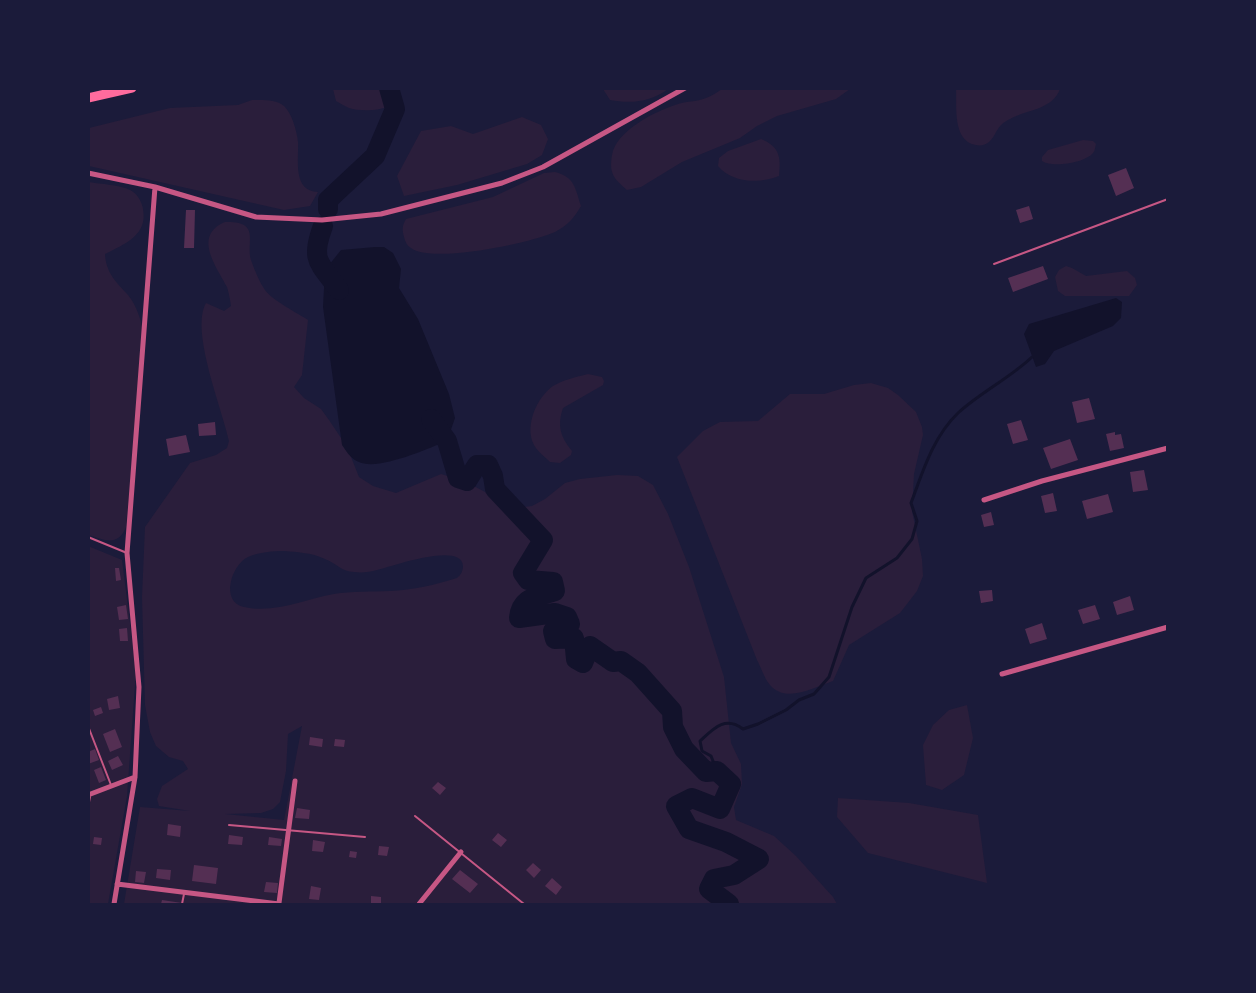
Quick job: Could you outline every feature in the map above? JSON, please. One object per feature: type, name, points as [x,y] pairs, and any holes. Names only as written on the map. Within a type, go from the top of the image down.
[{"type":"highway","points":[[88,98],[132,88]]},
{"type":"street","points":[[88,173],[155,187],[256,217],[322,220],[381,214],[502,183],[543,168],[684,88]]},
{"type":"street","points":[[114,904],[135,777],[139,687],[127,553],[155,187]]},
{"type":"street","points":[[984,500],[1042,481],[1167,448]]},
{"type":"street","points":[[1002,674],[1167,627]]},
{"type":"street","points":[[90,794],[135,777]]},
{"type":"street","points":[[117,884],[279,904],[295,781]]},
{"type":"street","points":[[419,904],[461,852]]},
{"type":"lane","points":[[993,264],[1167,199]]},
{"type":"lane","points":[[88,537],[127,553]]},
{"type":"lane","points":[[88,726],[111,785]]},
{"type":"lane","points":[[88,807],[90,794]]},
{"type":"lane","points":[[415,816],[524,904]]},
{"type":"lane","points":[[229,825],[365,837]]},
{"type":"lane","points":[[182,904],[184,894]]},
{"type":"shaded area","points":[[956,88],[1060,89],[1056,96],[1045,105],[1005,122],[989,142],[976,145],[968,142],[959,130]]},
{"type":"shaded area","points":[[333,89],[400,89],[399,96],[389,106],[373,110],[356,110],[336,101]]},
{"type":"shaded area","points":[[603,89],[668,89],[655,97],[626,102],[610,100]]},
{"type":"shaded area","points":[[722,89],[850,89],[836,99],[777,116],[740,138],[682,162],[641,187],[627,190],[618,182],[612,171],[612,155],[615,146],[628,130],[657,112],[702,99]]},
{"type":"shaded area","points":[[252,100],[277,102],[289,113],[294,123],[298,142],[298,165],[301,180],[304,186],[318,192],[310,206],[284,210],[89,166],[89,128],[170,108],[238,105]]},
{"type":"shaded area","points":[[522,117],[541,125],[548,139],[542,155],[527,164],[457,185],[404,196],[397,176],[421,131],[451,126],[473,134]]},
{"type":"shaded area","points":[[761,139],[772,145],[778,153],[779,176],[755,181],[738,179],[718,166],[719,158],[728,151]]},
{"type":"shaded area","points":[[1083,140],[1093,141],[1096,144],[1094,152],[1089,157],[1076,162],[1060,164],[1042,161],[1042,157],[1048,150]]},
{"type":"shaded area","points":[[555,172],[570,180],[581,206],[570,221],[555,232],[504,246],[459,253],[422,252],[410,247],[406,242],[403,226],[406,219],[493,197],[544,173]]},
{"type":"shaded area","points":[[89,182],[133,191],[142,204],[144,218],[142,226],[133,238],[105,254],[110,272],[136,308],[144,334],[126,527],[115,540],[100,539],[89,535]]},
{"type":"shaded area","points":[[225,222],[244,225],[250,234],[251,260],[265,290],[279,302],[308,320],[302,375],[294,387],[304,398],[321,409],[347,447],[359,477],[373,486],[396,493],[441,474],[464,481],[487,493],[504,506],[516,508],[532,506],[565,483],[580,479],[617,475],[638,476],[653,485],[668,514],[689,567],[724,677],[731,743],[741,764],[742,784],[734,807],[736,820],[774,836],[796,856],[837,904],[124,904],[140,807],[190,811],[159,806],[157,799],[162,786],[188,769],[183,761],[169,757],[156,746],[150,732],[145,705],[142,597],[145,527],[190,463],[216,455],[227,448],[229,441],[204,350],[202,332],[202,316],[206,303],[224,311],[231,306],[227,287],[213,261],[208,243],[215,228]],"holes":[[[284,551],[315,555],[350,572],[372,571],[439,555],[460,559],[463,568],[457,578],[416,588],[341,593],[267,609],[256,609],[237,604],[230,591],[233,575],[242,561],[257,554]],[[302,726],[284,820],[225,814],[261,813],[273,809],[280,802],[286,771],[288,734]]]},
{"type":"shaded area","points":[[384,247],[393,253],[401,269],[399,288],[418,319],[449,394],[455,418],[447,441],[403,458],[378,464],[367,464],[354,459],[342,445],[323,307],[325,270],[341,250]]},
{"type":"shaded area","points":[[1066,266],[1086,276],[1127,271],[1135,278],[1137,285],[1129,296],[1065,296],[1058,291],[1055,277],[1059,270]]},
{"type":"shaded area","points":[[1116,298],[1122,302],[1121,318],[1113,326],[1054,351],[1045,364],[1036,367],[1024,334],[1029,324]]},
{"type":"shaded area","points":[[588,374],[602,377],[603,385],[563,408],[560,420],[561,431],[572,451],[571,455],[560,463],[550,462],[535,447],[531,437],[531,421],[537,404],[553,386]]},
{"type":"shaded area","points":[[871,383],[888,388],[898,395],[916,412],[922,427],[923,435],[914,474],[912,511],[922,559],[923,576],[917,591],[900,613],[849,645],[833,681],[792,694],[777,691],[766,679],[757,660],[677,457],[703,431],[720,422],[758,421],[790,394],[824,394],[854,385]]},
{"type":"shaded area","points":[[88,546],[122,560],[136,671],[127,796],[108,904],[89,904]]},
{"type":"shaded area","points":[[967,705],[973,738],[964,775],[942,790],[926,785],[923,745],[933,725],[949,710]]},
{"type":"shaded area","points":[[838,798],[909,803],[978,815],[987,883],[868,853],[837,817]]},
{"type":"building","points":[[1126,168],[1134,188],[1116,196],[1108,175]]},
{"type":"building","points":[[1029,206],[1033,219],[1020,223],[1016,210]]},
{"type":"building","points":[[186,210],[195,210],[194,248],[184,248]]},
{"type":"building","points":[[1043,266],[1048,279],[1013,292],[1008,278]]},
{"type":"building","points":[[1089,398],[1095,419],[1077,423],[1072,402]]},
{"type":"building","points":[[1021,420],[1028,440],[1013,444],[1007,424]]},
{"type":"building","points":[[215,422],[216,435],[199,436],[198,424]]},
{"type":"building","points":[[1115,432],[1115,435],[1121,434],[1124,448],[1110,451],[1106,434]]},
{"type":"building","points":[[186,435],[190,452],[169,456],[166,439]]},
{"type":"building","points":[[1070,439],[1078,460],[1051,469],[1043,448]]},
{"type":"building","points":[[1144,470],[1148,490],[1133,492],[1130,472]]},
{"type":"building","points":[[1053,493],[1057,511],[1045,513],[1041,496]]},
{"type":"building","points":[[1108,494],[1113,512],[1087,519],[1082,501]]},
{"type":"building","points":[[991,512],[994,525],[984,527],[981,515]]},
{"type":"building","points":[[115,568],[119,568],[121,580],[116,581]]},
{"type":"building","points":[[992,590],[993,601],[981,603],[979,591]]},
{"type":"building","points":[[1130,596],[1134,610],[1117,615],[1113,602]]},
{"type":"building","points":[[126,605],[128,619],[119,620],[117,607]]},
{"type":"building","points":[[1095,605],[1100,619],[1083,624],[1078,610]]},
{"type":"building","points":[[1042,623],[1047,639],[1030,644],[1025,629]]},
{"type":"building","points":[[127,628],[128,641],[120,641],[119,629]]},
{"type":"building","points":[[118,696],[120,708],[109,710],[107,699]]},
{"type":"building","points":[[101,707],[103,713],[95,716],[93,710]]},
{"type":"building","points":[[115,729],[122,747],[110,752],[103,734]]},
{"type":"building","points":[[310,737],[323,739],[322,747],[309,745]]},
{"type":"building","points":[[335,739],[345,740],[344,747],[334,746]]},
{"type":"building","points":[[95,749],[99,760],[88,764],[88,752]]},
{"type":"building","points":[[118,756],[123,765],[112,770],[108,761]]},
{"type":"building","points":[[101,767],[106,780],[99,783],[94,770]]},
{"type":"building","points":[[438,782],[446,788],[440,795],[432,788]]},
{"type":"building","points":[[297,808],[310,810],[309,819],[295,818]]},
{"type":"building","points":[[168,824],[181,826],[180,837],[167,835]]},
{"type":"building","points":[[498,833],[507,840],[501,847],[492,840]]},
{"type":"building","points":[[229,835],[243,837],[242,845],[228,844]]},
{"type":"building","points":[[94,837],[102,838],[101,845],[93,844]]},
{"type":"building","points":[[269,837],[282,839],[281,846],[268,845]]},
{"type":"building","points":[[313,840],[325,842],[323,852],[312,851]]},
{"type":"building","points":[[379,846],[389,847],[387,856],[378,855]]},
{"type":"building","points":[[350,851],[357,852],[356,858],[349,857]]},
{"type":"building","points":[[533,863],[541,870],[534,878],[526,870]]},
{"type":"building","points":[[194,865],[218,868],[216,884],[192,881]]},
{"type":"building","points":[[157,869],[171,870],[170,880],[156,878]]},
{"type":"building","points":[[460,870],[478,884],[470,893],[452,879]]},
{"type":"building","points":[[136,871],[146,872],[144,883],[135,882]]},
{"type":"building","points":[[552,878],[562,887],[556,895],[545,886]]},
{"type":"building","points":[[266,882],[278,883],[277,893],[264,892]]},
{"type":"building","points":[[311,886],[321,888],[319,900],[309,899]]},
{"type":"building","points":[[371,896],[381,897],[381,904],[371,904]]},
{"type":"building","points":[[162,900],[182,903],[182,904],[161,904]]},
{"type":"waterway","points":[[328,209],[328,200],[375,156],[395,109],[389,88]]},
{"type":"waterway","points":[[323,226],[317,254],[322,267],[339,290]]},
{"type":"waterway","points":[[717,771],[711,756],[702,751],[700,741],[710,732],[725,723],[731,723],[743,729],[758,724],[814,694],[829,677],[852,607],[866,578],[897,558],[912,539],[917,521],[911,503],[935,444],[949,422],[958,413],[1032,357]]},
{"type":"waterway","points":[[431,419],[447,441],[458,478],[467,481],[477,465],[488,465],[495,489],[543,540],[523,573],[528,580],[553,582],[555,591],[531,598],[523,605],[519,618],[555,613],[567,617],[570,624],[553,631],[555,639],[574,638],[576,659],[583,663],[590,646],[613,662],[621,661],[638,673],[672,711],[673,727],[684,749],[706,772],[717,771],[731,784],[720,809],[692,798],[676,806],[689,829],[726,842],[759,859],[734,875],[714,879],[709,889],[729,904]]}]
